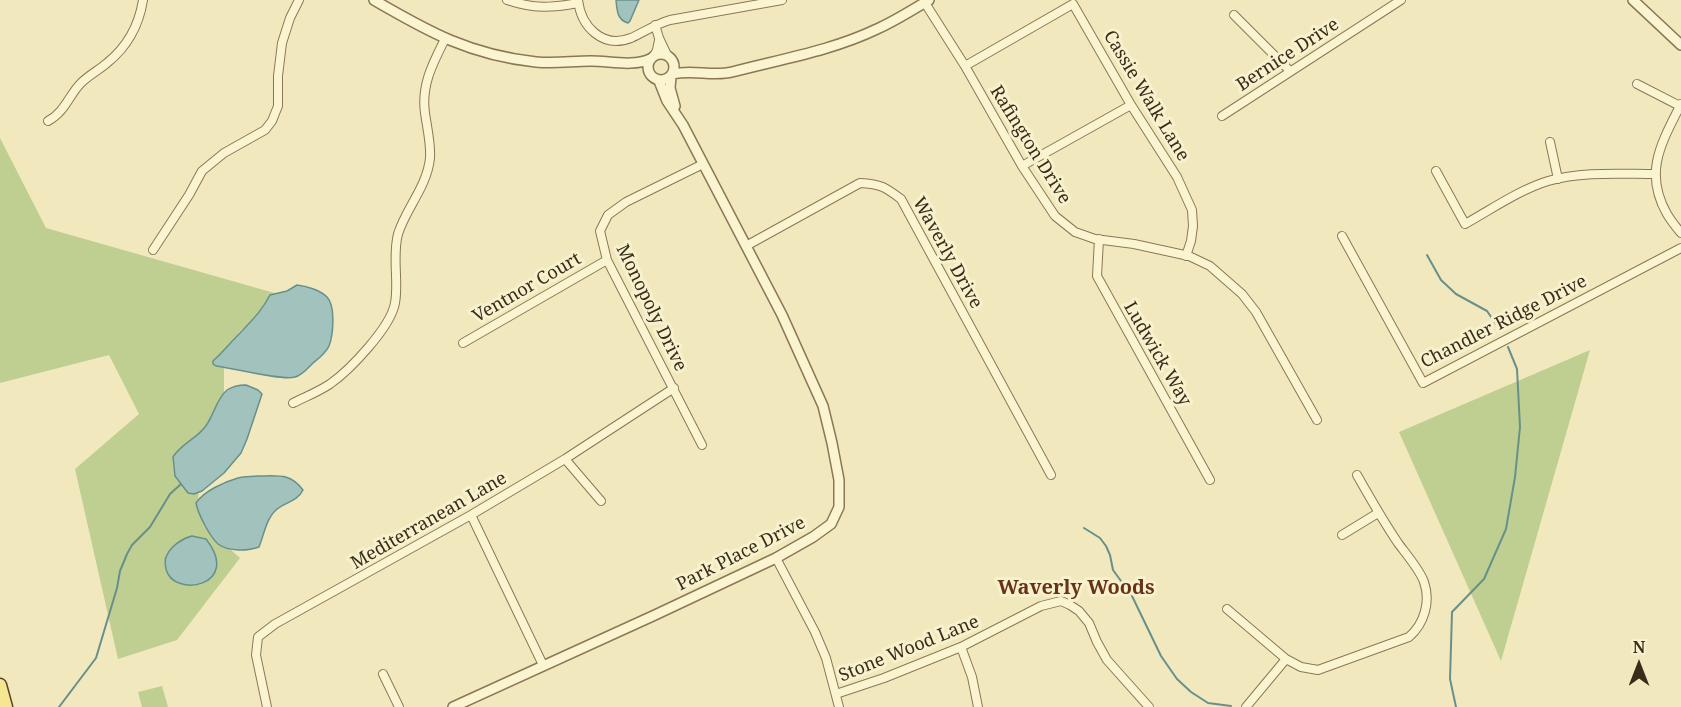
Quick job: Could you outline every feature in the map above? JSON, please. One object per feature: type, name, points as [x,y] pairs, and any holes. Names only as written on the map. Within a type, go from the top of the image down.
[{"type":"main road","points":[[0,685],[6,707]]},
{"type":"street","points":[[48,121],[62,111],[80,84],[108,63],[122,48],[141,16],[143,0]]},
{"type":"street","points":[[153,250],[202,171],[224,153],[265,130],[272,121],[278,106],[278,76],[282,43],[299,0]]},
{"type":"street","points":[[375,0],[445,39],[481,52],[516,59],[535,62],[638,63],[662,54],[684,66],[739,69]]},
{"type":"street","points":[[507,0],[536,8],[554,7],[578,1],[578,8],[587,27],[606,39],[623,40],[670,20],[782,0]]},
{"type":"street","name":"Bernice Drive","points":[[1222,116],[1401,0]]},
{"type":"street","points":[[1633,0],[1681,45]]},
{"type":"street","points":[[659,38],[657,50],[648,64],[651,77],[659,81],[684,72],[712,74],[732,72],[787,59],[850,40],[879,29],[927,1]]},
{"type":"street","name":"Rafington Drive","points":[[927,1],[1022,166],[1055,216],[1075,232],[1186,256],[1210,266],[1242,294],[1256,312],[1317,420]]},
{"type":"street","name":"Cassie Walk Lane","points":[[964,66],[1073,4],[1131,105],[1177,177],[1192,210],[1193,226],[1186,256]]},
{"type":"street","points":[[1234,15],[1290,71]]},
{"type":"street","points":[[655,25],[670,59],[672,75]]},
{"type":"street","points":[[293,403],[330,384],[352,366],[393,311],[396,295],[398,237],[404,218],[424,180],[430,160],[424,106],[426,80],[445,39]]},
{"type":"street","points":[[572,63],[637,69],[649,73]]},
{"type":"street","name":"Park Place Drive","points":[[672,75],[670,88],[677,114]]},
{"type":"street","name":"Park Place Drive","points":[[453,707],[776,558],[831,524],[839,507],[839,480],[823,406],[795,342],[677,114],[667,101],[659,81]]},
{"type":"street","points":[[1637,84],[1680,105],[1657,155],[1655,174],[1658,190],[1667,213],[1681,233]]},
{"type":"street","points":[[1022,166],[1131,105]]},
{"type":"street","points":[[1550,142],[1558,178]]},
{"type":"street","name":"Monopoly Drive","points":[[702,445],[607,260],[600,231],[608,215],[626,202],[703,164]]},
{"type":"street","points":[[1436,171],[1465,224],[1530,187],[1558,178],[1573,175],[1655,174]]},
{"type":"street","name":"Waverly Drive","points":[[746,246],[860,183],[887,188],[901,199],[1051,475]]},
{"type":"street","name":"Chandler Ridge Drive","points":[[1342,236],[1423,383],[1681,248]]},
{"type":"street","name":"Ludwick Way","points":[[1099,239],[1097,276],[1210,480]]},
{"type":"street","name":"Ventnor Court","points":[[463,343],[607,260]]},
{"type":"street","name":"Mediterranean Lane","points":[[267,707],[256,655],[258,637],[275,624],[471,515],[565,459],[674,388]]},
{"type":"street","points":[[565,459],[601,501]]},
{"type":"street","points":[[1227,609],[1286,659],[1301,667],[1318,670],[1409,637],[1417,630],[1426,606],[1424,581],[1378,513],[1357,475]]},
{"type":"street","points":[[1342,535],[1378,513]]},
{"type":"street","points":[[471,515],[543,665]]},
{"type":"street","points":[[776,558],[826,658],[839,707]]},
{"type":"street","name":"Stone Wood Lane","points":[[836,694],[884,678],[961,647],[1041,606],[1061,602],[1070,605],[1089,623],[1107,660],[1149,707]]},
{"type":"street","points":[[961,647],[972,677],[978,707]]},
{"type":"street","points":[[1246,707],[1286,659]]},
{"type":"street","points":[[383,674],[399,707]]},
{"type":"green space","points":[[0,138],[46,228],[292,298],[241,330],[228,347],[224,368],[224,397],[202,431],[198,503],[211,532],[240,558],[177,640],[118,659],[75,469],[139,414],[109,355],[0,383]]},
{"type":"green space","points":[[1590,350],[1501,661],[1399,432]]},
{"type":"green space","points":[[162,686],[168,707],[142,707],[138,692]]},
{"type":"water","points":[[616,0],[639,0],[628,23],[620,17]]},
{"type":"water","points":[[297,285],[317,290],[330,301],[333,314],[332,335],[329,346],[322,356],[300,375],[289,378],[257,374],[213,364],[213,361],[256,315],[270,295],[287,291]]},
{"type":"water","points":[[246,385],[262,394],[241,453],[224,473],[202,491],[194,494],[188,493],[175,476],[173,457],[205,427],[220,398],[227,390]]},
{"type":"water","points":[[241,477],[289,478],[303,490],[298,497],[279,507],[273,514],[259,547],[238,550],[222,547],[208,531],[196,503],[209,491],[221,485]]},
{"type":"water","points":[[192,536],[206,539],[215,555],[216,568],[211,577],[202,583],[180,584],[171,578],[166,569],[166,557],[174,546]]},
{"type":"waterway","points":[[1427,255],[1441,280],[1456,294],[1487,311],[1496,324]]},
{"type":"waterway","points":[[1456,707],[1450,679],[1452,612],[1484,579],[1506,529],[1515,477],[1520,427],[1517,369],[1508,347]]},
{"type":"waterway","points":[[59,707],[96,658],[120,571],[127,554],[132,545],[150,527],[170,494],[181,484]]},
{"type":"waterway","points":[[1084,528],[1100,538],[1106,546],[1113,570],[1132,596],[1161,656],[1177,679],[1208,703],[1231,706]]},
{"type":"district","name":"Waverly Woods","points":[[1076,588]]}]
